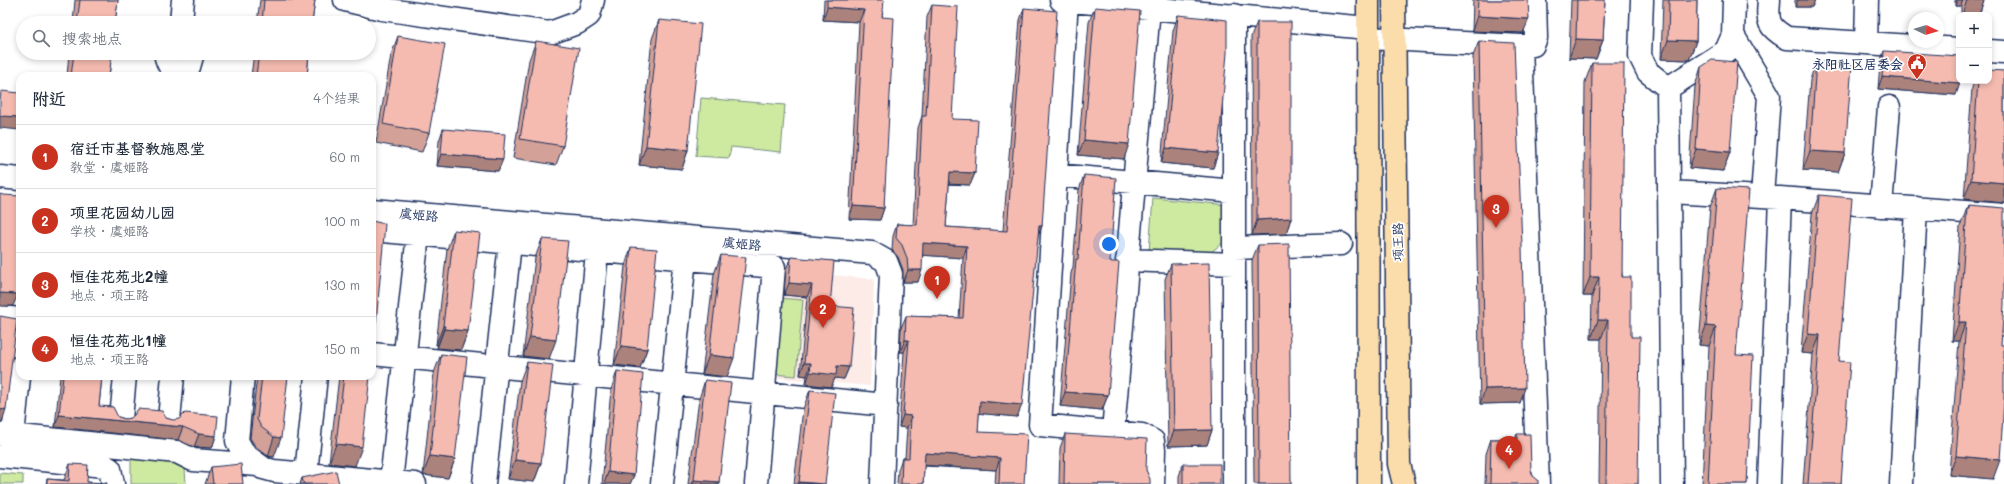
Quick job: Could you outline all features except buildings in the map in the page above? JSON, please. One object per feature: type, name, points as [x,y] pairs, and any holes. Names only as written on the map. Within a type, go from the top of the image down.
[{"type":"main road","points":[[1368,0],[1370,484]]},
{"type":"main road","name":"项王路","points":[[1394,0],[1399,464],[1404,484]]},
{"type":"street","points":[[182,16],[183,0]]},
{"type":"street","points":[[346,0],[382,9],[550,33],[571,26],[589,15],[593,0]]},
{"type":"street","points":[[1061,0],[1106,2],[1149,8],[1212,7],[1234,15],[1368,33],[1394,40],[1521,46],[1533,45],[1536,38],[1535,0]]},
{"type":"street","points":[[1067,0],[1040,425],[1142,435],[1153,441],[1153,484]]},
{"type":"street","points":[[1642,0],[1640,56],[1648,72],[1668,88]]},
{"type":"street","points":[[1668,88],[1726,51],[1733,35],[1734,0]]},
{"type":"street","points":[[1769,0],[1768,16],[1773,30],[1787,38],[1956,49]]},
{"type":"street","points":[[1866,0],[1866,43]]},
{"type":"street","points":[[1113,432],[1149,8]]},
{"type":"street","points":[[1234,15],[1234,484]]},
{"type":"street","points":[[1733,35],[1769,96],[1771,198],[1769,484]]},
{"type":"street","points":[[1521,46],[1538,484]]},
{"type":"street","points":[[1992,51],[2004,52]]},
{"type":"street","points":[[166,60],[172,70],[176,72]]},
{"type":"street","points":[[185,72],[189,67],[191,60]]},
{"type":"street","points":[[1668,88],[1672,484]]},
{"type":"street","points":[[1882,206],[1889,107]]},
{"type":"street","points":[[1055,175],[1234,191]]},
{"type":"street","points":[[0,177],[16,179]]},
{"type":"street","points":[[1669,192],[2004,215]]},
{"type":"street","points":[[0,195],[16,197]]},
{"type":"street","points":[[1901,484],[1916,208]]},
{"type":"street","name":"虞姬路","points":[[376,210],[872,253],[886,261],[891,274],[882,484]]},
{"type":"street","points":[[376,230],[774,267],[756,484]]},
{"type":"street","points":[[391,482],[418,234]]},
{"type":"street","points":[[484,484],[510,243]]},
{"type":"street","points":[[1127,260],[1234,256],[1341,244]]},
{"type":"street","points":[[576,484],[597,251]]},
{"type":"street","points":[[662,484],[685,258]]},
{"type":"street","points":[[0,317],[16,319]]},
{"type":"street","points":[[376,354],[886,405]]},
{"type":"street","points":[[17,380],[6,434],[177,452],[193,460],[258,465]]},
{"type":"street","points":[[121,419],[125,380]]},
{"type":"street","points":[[169,420],[173,380]]},
{"type":"street","points":[[243,380],[237,441],[245,455],[258,465],[274,471],[415,484]]},
{"type":"street","points":[[306,474],[316,380]]},
{"type":"street","points":[[0,456],[89,464],[112,476]]},
{"type":"shaded area","points":[[779,270],[874,279],[870,386],[770,377]]},
{"type":"green space","points":[[701,98],[785,105],[781,152],[731,147],[729,158],[696,156]]},
{"type":"green space","points":[[1153,198],[1228,205],[1228,239],[1207,255],[1149,252]]},
{"type":"green space","points":[[778,298],[803,300],[796,376],[772,374]]},
{"type":"green space","points":[[131,455],[180,459],[185,469],[186,484],[131,484]]},
{"type":"green space","points":[[0,473],[23,475],[23,484],[0,484]]},
{"type":"place","name":"永阳社区居委会","points":[[1917,80]]},
{"type":"place","name":"恒佳花苑北2幢","points":[[1496,228]]},
{"type":"place","name":"宿迁市基督教施恩堂","points":[[937,299]]},
{"type":"place","name":"项里花园幼儿园","points":[[823,328]]},
{"type":"place","name":"恒佳花苑北1幢","points":[[1509,469]]}]
